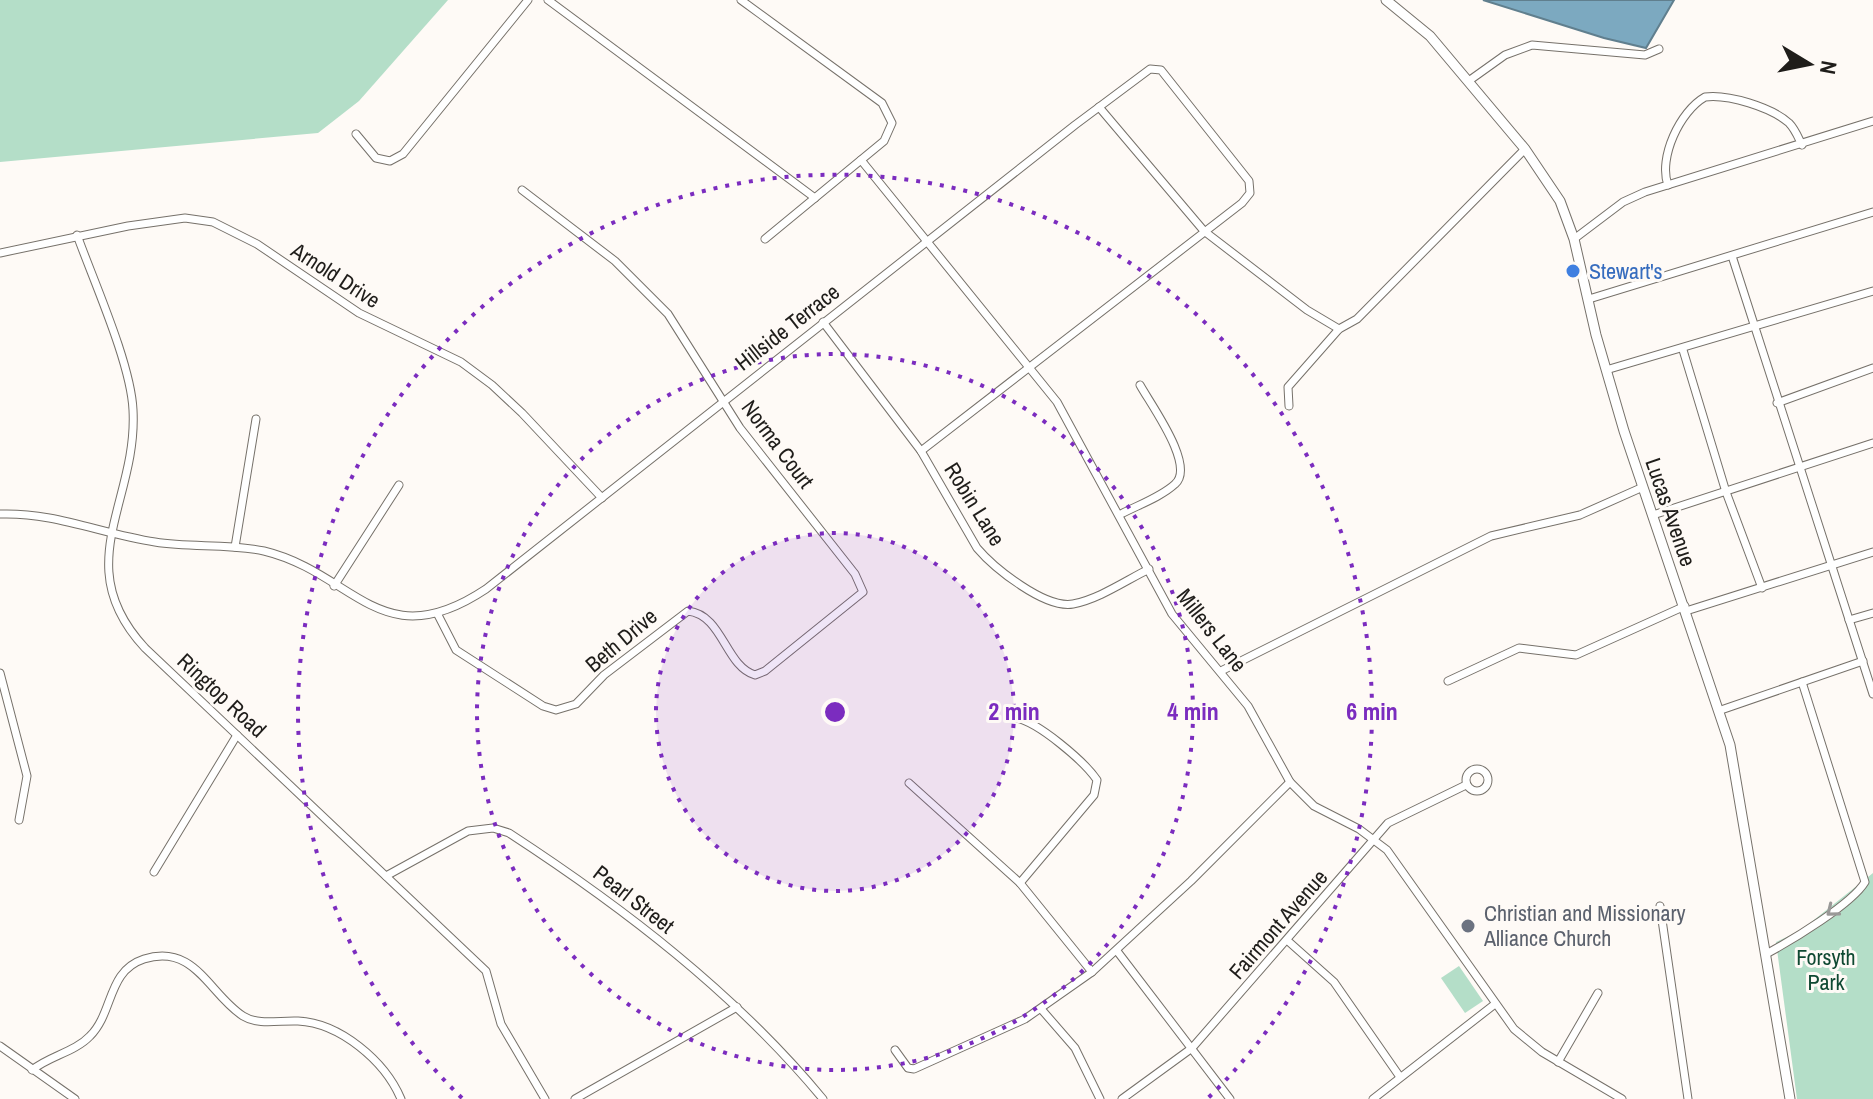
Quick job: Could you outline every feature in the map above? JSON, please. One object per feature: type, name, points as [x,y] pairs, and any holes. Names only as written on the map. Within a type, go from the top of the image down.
[{"type":"street","points":[[356,134],[376,158],[390,161],[403,154],[528,0]]},
{"type":"street","points":[[548,0],[815,198]]},
{"type":"street","points":[[741,0],[886,108],[892,123],[890,132],[861,160],[765,239]]},
{"type":"street","name":"Lucas Avenue","points":[[1386,0],[1430,36],[1525,149],[1560,201],[1574,239],[1620,418],[1721,710],[1768,953],[1790,1099]]},
{"type":"street","points":[[1470,80],[1505,55],[1532,45],[1645,55],[1659,49]]},
{"type":"street","name":"Hillside Terrace","points":[[437,613],[467,601],[486,589],[823,322],[1150,69],[1158,68],[1249,181],[1250,193],[1241,204],[1204,231]]},
{"type":"street","points":[[1668,185],[1665,175],[1669,151],[1689,109],[1705,97],[1739,101],[1780,117],[1794,129],[1802,145]]},
{"type":"street","points":[[1099,107],[1204,231],[1307,310],[1339,329]]},
{"type":"street","points":[[1574,239],[1623,202],[1873,121]]},
{"type":"street","points":[[1289,406],[1288,387],[1339,329],[1357,319],[1525,149]]},
{"type":"street","name":"Millers Lane","points":[[861,160],[1057,402],[1121,514],[1172,614],[1221,671],[1263,729],[1290,782],[1314,806],[1376,840],[1403,870],[1514,1029],[1558,1062],[1622,1099]]},
{"type":"street","name":"Norma Court","points":[[522,190],[650,292],[668,314],[723,401],[855,574],[863,592]]},
{"type":"street","points":[[1589,299],[1873,212]]},
{"type":"street","name":"Arnold Drive","points":[[0,253],[77,235],[194,218],[213,222],[257,244],[359,313],[451,357],[492,385],[602,498]]},
{"type":"street","points":[[921,451],[1204,231]]},
{"type":"street","name":"Ringtop Road","points":[[77,235],[126,375],[133,409],[130,453],[106,564],[109,587],[125,624],[145,648],[486,971],[501,1024],[545,1099]]},
{"type":"street","points":[[1732,256],[1798,469],[1873,694]]},
{"type":"street","points":[[1606,370],[1683,350],[1873,291]]},
{"type":"street","name":"Robin Lane","points":[[823,322],[921,451],[977,548],[989,562],[1043,598],[1066,605],[1085,601],[1149,569]]},
{"type":"street","points":[[1683,350],[1726,492],[1762,588]]},
{"type":"street","points":[[1777,403],[1873,368]]},
{"type":"street","points":[[1121,514],[1174,486],[1182,474],[1181,459],[1140,385]]},
{"type":"street","points":[[235,547],[256,419]]},
{"type":"street","points":[[1653,515],[1873,443]]},
{"type":"street","points":[[334,586],[399,485]]},
{"type":"street","points":[[1221,671],[1491,536],[1580,515],[1643,487]]},
{"type":"street","points":[[0,514],[40,515],[112,533],[185,546],[235,547],[288,559],[386,612],[437,613]]},
{"type":"street","points":[[1448,681],[1519,648],[1576,655],[1686,609],[1873,552]]},
{"type":"street","name":"Beth Drive","points":[[437,613],[450,641],[462,655],[543,706],[563,710],[576,704],[604,675],[688,611],[703,616],[743,668],[755,675],[765,671],[863,592]]},
{"type":"street","points":[[1849,620],[1873,613]]},
{"type":"street","points":[[1721,710],[1863,661]]},
{"type":"street","points":[[1,677],[27,776],[19,820]]},
{"type":"street","points":[[1768,953],[1803,934],[1861,888],[1864,874],[1802,682]]},
{"type":"street","points":[[1016,718],[1027,720],[1079,761],[1097,780],[1094,795],[1020,883]]},
{"type":"street","points":[[154,872],[237,735]]},
{"type":"street","points":[[895,1050],[908,1068],[914,1069],[1042,1010],[1117,951],[1290,782]]},
{"type":"street","points":[[909,783],[1020,883],[1092,972]]},
{"type":"street","name":"Fairmont Avenue","points":[[1122,1099],[1192,1048],[1396,816],[1466,785]]},
{"type":"street","name":"Pearl Street","points":[[386,876],[468,831],[493,828],[509,833],[603,894],[737,1007],[776,1042],[823,1099]]},
{"type":"street","points":[[1660,906],[1688,1099]]},
{"type":"street","points":[[1288,941],[1334,982],[1400,1077]]},
{"type":"street","points":[[1117,951],[1230,1099]]},
{"type":"street","points":[[32,1070],[89,1038],[105,1011],[114,984],[131,965],[166,956],[186,961],[205,975],[247,1017],[266,1022],[307,1022],[337,1033],[371,1058],[390,1078],[401,1099]]},
{"type":"street","points":[[1558,1062],[1598,993]]},
{"type":"street","points":[[1373,1099],[1495,1004]]},
{"type":"street","points":[[575,1099],[737,1007]]},
{"type":"street","points":[[1042,1010],[1082,1058],[1100,1099]]},
{"type":"street","points":[[0,1046],[75,1099]]},
{"type":"green space","points":[[0,0],[448,0],[359,101],[318,133],[0,162]]},
{"type":"green space","name":"Forsyth Park","points":[[1873,873],[1873,1099],[1797,1099],[1776,942],[1800,931]]},
{"type":"green space","points":[[1459,966],[1483,1001],[1465,1013],[1441,978]]},
{"type":"water","points":[[1483,0],[1674,0],[1646,48]]},
{"type":"place","name":"Stewart's","points":[[1573,271]]},
{"type":"place","name":"Christian and Missionary Alliance Church","points":[[1468,926]]}]
